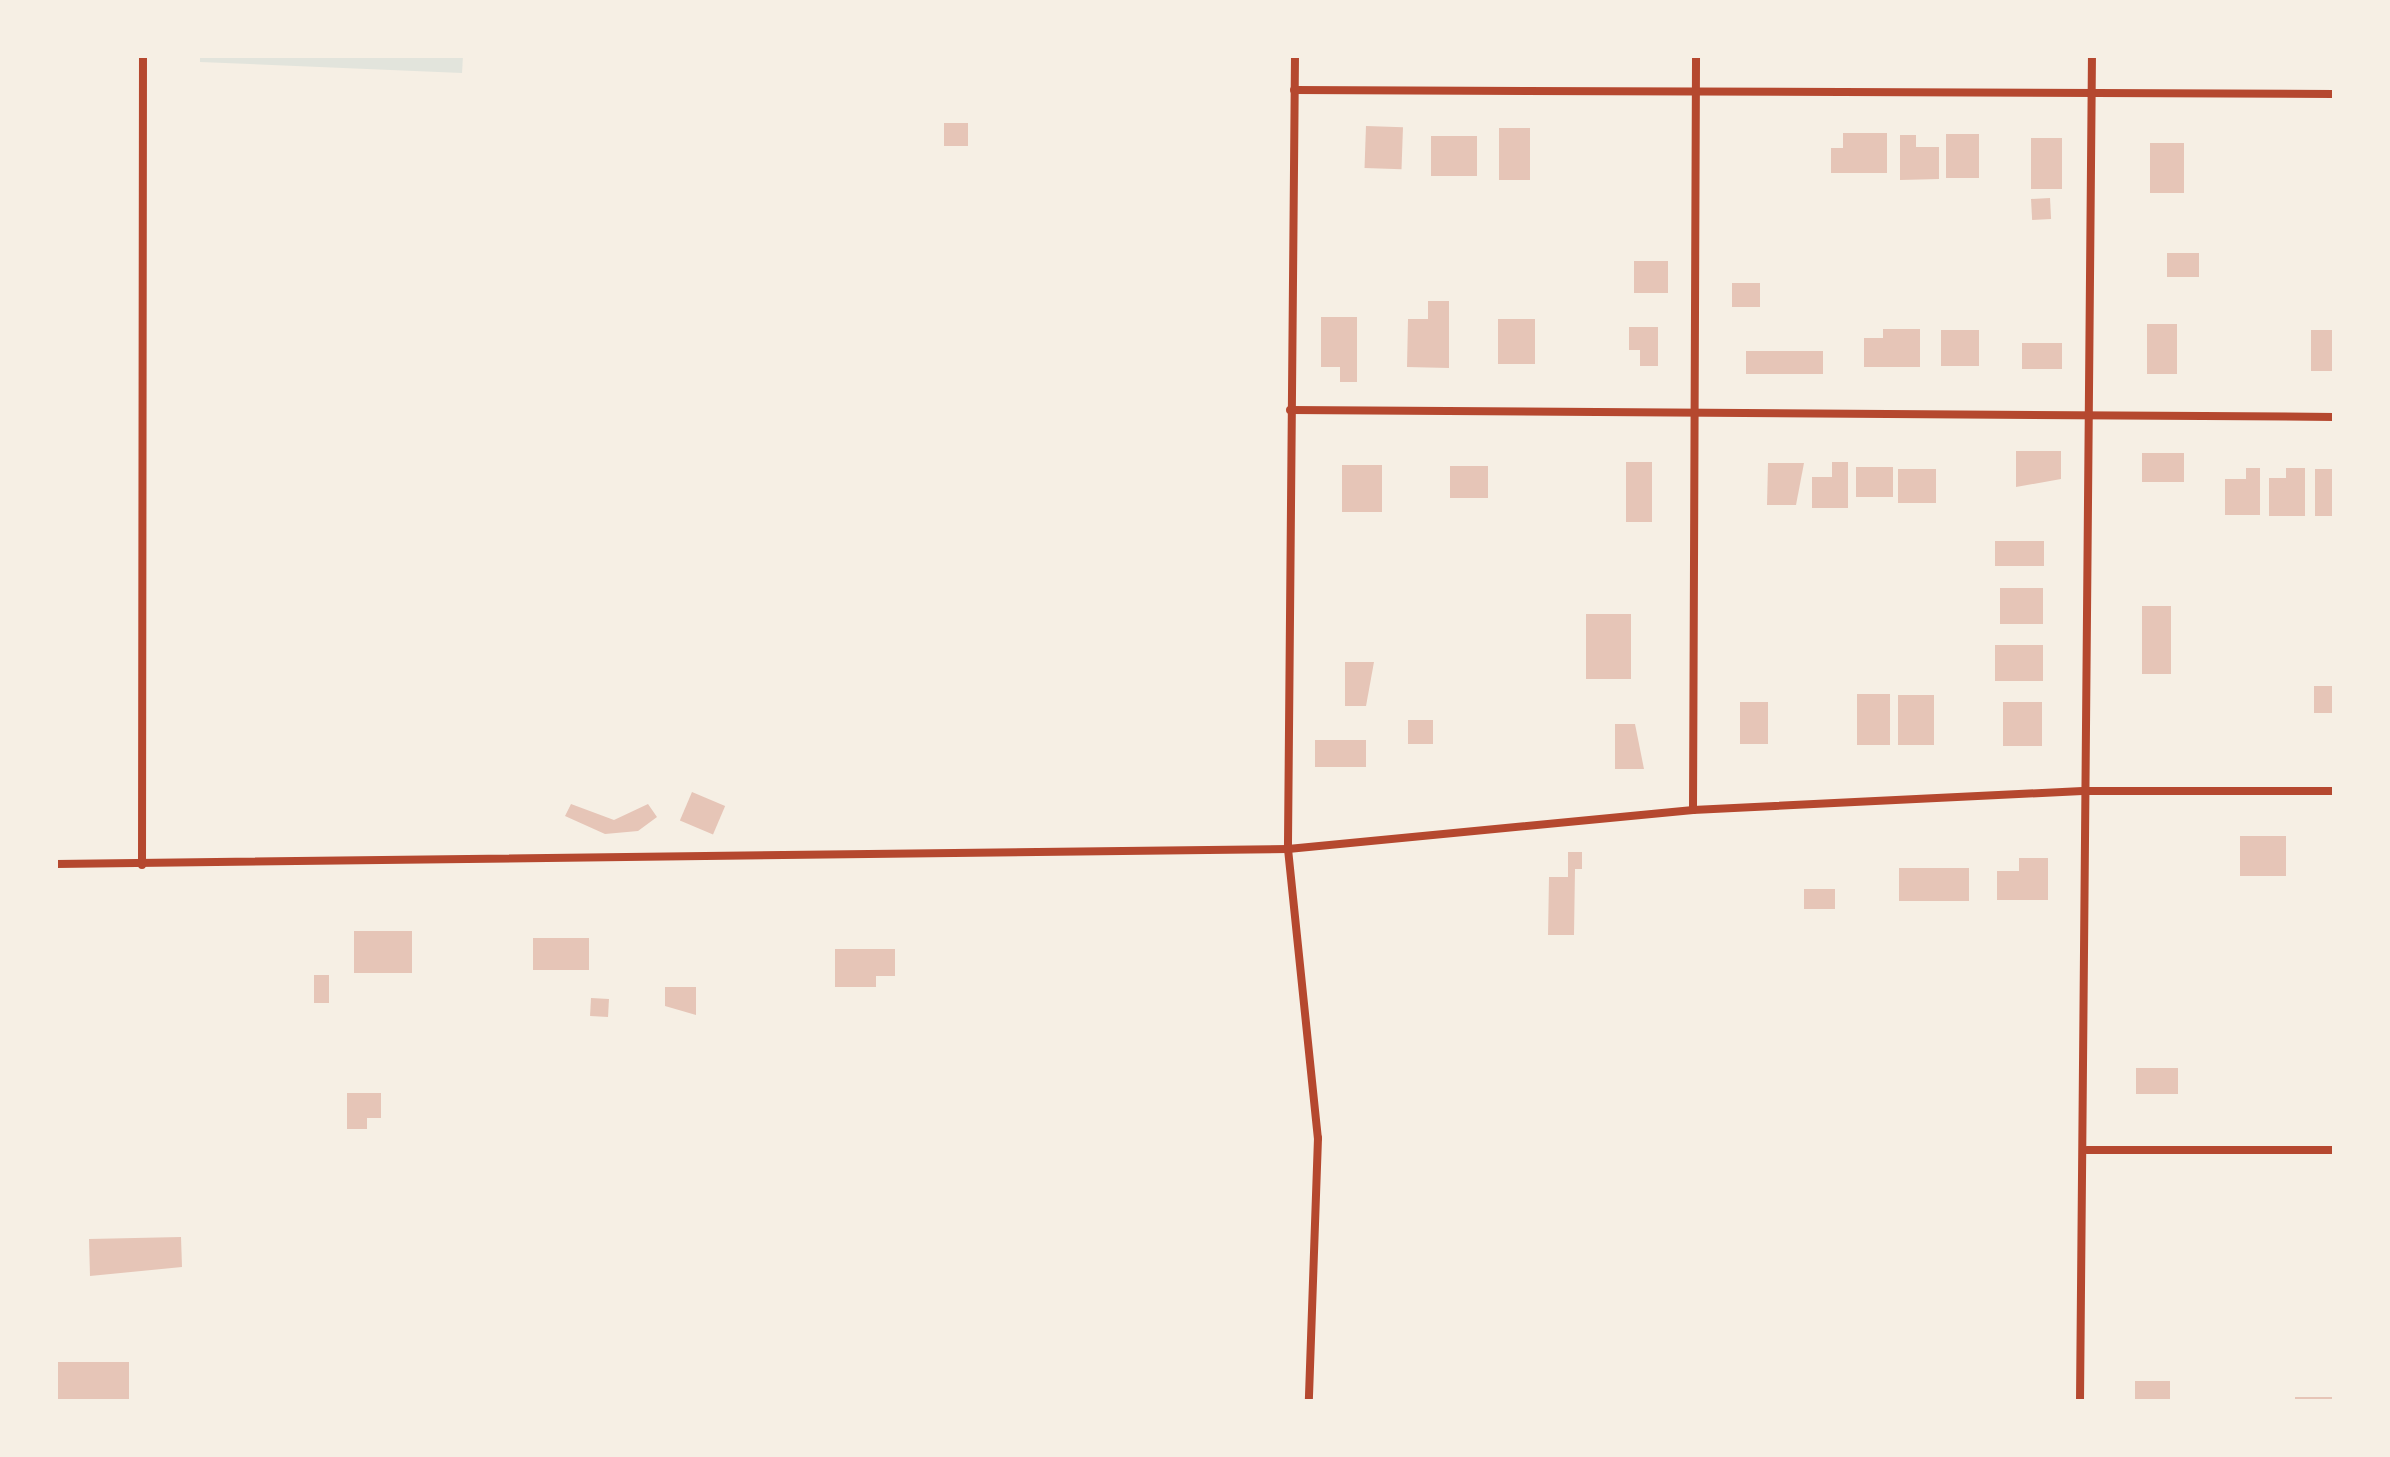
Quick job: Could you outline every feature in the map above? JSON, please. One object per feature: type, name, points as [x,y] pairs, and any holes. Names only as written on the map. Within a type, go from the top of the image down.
[{"type":"street","points":[[142,865],[143,56]]},
{"type":"street","points":[[1295,56],[1288,849],[1318,1138],[1309,1401]]},
{"type":"street","points":[[1693,810],[1696,56]]},
{"type":"street","points":[[2080,1401],[2087,1150],[2092,56]]},
{"type":"street","points":[[1294,90],[2334,94]]},
{"type":"street","points":[[1290,410],[2334,417]]},
{"type":"street","points":[[56,864],[1288,849],[1693,810],[2088,791],[2334,791]]},
{"type":"street","points":[[2087,1150],[2334,1150]]},
{"type":"shaded area","points":[[200,56],[463,56],[462,73],[200,62]]},
{"type":"building","points":[[944,123],[968,123],[968,146],[944,146]]},
{"type":"building","points":[[1366,126],[1403,127],[1402,169],[1365,168]]},
{"type":"building","points":[[1499,128],[1530,128],[1530,180],[1499,180]]},
{"type":"building","points":[[1843,133],[1887,133],[1887,173],[1831,173],[1831,148],[1843,148]]},
{"type":"building","points":[[1946,134],[1979,134],[1979,178],[1946,178]]},
{"type":"building","points":[[1900,135],[1916,135],[1916,147],[1939,147],[1939,179],[1900,180]]},
{"type":"building","points":[[1431,136],[1477,136],[1477,176],[1431,176]]},
{"type":"building","points":[[2031,138],[2062,138],[2062,189],[2031,189]]},
{"type":"building","points":[[2150,143],[2184,143],[2184,193],[2150,193]]},
{"type":"building","points":[[2050,198],[2051,219],[2032,220],[2031,199]]},
{"type":"building","points":[[2167,253],[2199,253],[2199,277],[2167,277]]},
{"type":"building","points":[[1634,261],[1668,261],[1668,293],[1634,293]]},
{"type":"building","points":[[1732,283],[1760,283],[1760,307],[1732,307]]},
{"type":"building","points":[[1428,301],[1449,301],[1449,368],[1407,367],[1408,319],[1428,319]]},
{"type":"building","points":[[1321,317],[1357,317],[1357,382],[1340,382],[1340,367],[1321,367]]},
{"type":"building","points":[[1498,319],[1535,319],[1535,364],[1498,364]]},
{"type":"building","points":[[2147,324],[2177,324],[2177,374],[2147,374]]},
{"type":"building","points":[[1629,327],[1658,327],[1658,366],[1640,366],[1640,350],[1629,350]]},
{"type":"building","points":[[1883,329],[1920,329],[1920,367],[1864,367],[1864,338],[1883,338]]},
{"type":"building","points":[[1941,330],[1979,330],[1979,366],[1941,366]]},
{"type":"building","points":[[2311,330],[2334,330],[2334,371],[2311,371]]},
{"type":"building","points":[[2022,343],[2062,343],[2062,369],[2022,369]]},
{"type":"building","points":[[1746,351],[1823,351],[1823,374],[1746,374]]},
{"type":"building","points":[[2016,451],[2061,451],[2061,479],[2016,487]]},
{"type":"building","points":[[2142,453],[2184,453],[2184,482],[2142,482]]},
{"type":"building","points":[[1626,462],[1652,462],[1652,522],[1626,522]]},
{"type":"building","points":[[1832,462],[1848,462],[1848,508],[1812,508],[1812,477],[1832,477]]},
{"type":"building","points":[[1768,463],[1804,463],[1796,505],[1767,505]]},
{"type":"building","points":[[1342,465],[1382,465],[1382,512],[1342,512]]},
{"type":"building","points":[[1450,466],[1488,466],[1488,498],[1450,498]]},
{"type":"building","points":[[1856,467],[1893,467],[1893,497],[1856,497]]},
{"type":"building","points":[[2246,468],[2260,468],[2260,515],[2225,515],[2225,479],[2246,479]]},
{"type":"building","points":[[2286,468],[2305,468],[2305,516],[2269,516],[2269,478],[2286,478]]},
{"type":"building","points":[[1898,469],[1936,469],[1936,503],[1898,503]]},
{"type":"building","points":[[2315,469],[2334,469],[2334,516],[2315,516]]},
{"type":"building","points":[[1995,541],[2044,541],[2044,566],[1995,566]]},
{"type":"building","points":[[2000,588],[2043,588],[2043,624],[2000,624]]},
{"type":"building","points":[[2142,606],[2171,606],[2171,674],[2142,674]]},
{"type":"building","points":[[1586,614],[1631,614],[1631,679],[1586,679]]},
{"type":"building","points":[[1995,645],[2043,645],[2043,681],[1995,681]]},
{"type":"building","points":[[1345,662],[1374,662],[1366,706],[1345,706]]},
{"type":"building","points":[[2314,686],[2334,686],[2334,713],[2314,713]]},
{"type":"building","points":[[1857,694],[1890,694],[1890,745],[1857,745]]},
{"type":"building","points":[[1898,695],[1934,695],[1934,745],[1898,745]]},
{"type":"building","points":[[1740,702],[1768,702],[1768,744],[1740,744]]},
{"type":"building","points":[[2003,702],[2042,702],[2042,746],[2003,746]]},
{"type":"building","points":[[1408,720],[1433,720],[1433,744],[1408,744]]},
{"type":"building","points":[[1615,724],[1635,724],[1644,769],[1615,769]]},
{"type":"building","points":[[1315,740],[1366,740],[1366,767],[1315,767]]},
{"type":"building","points":[[692,792],[725,806],[713,835],[680,821]]},
{"type":"building","points":[[571,804],[614,820],[648,804],[657,817],[638,831],[605,834],[565,816]]},
{"type":"building","points":[[2240,836],[2286,836],[2286,876],[2240,876]]},
{"type":"building","points":[[1568,852],[1582,852],[1582,869],[1575,869],[1574,935],[1548,935],[1549,877],[1568,877]]},
{"type":"building","points":[[2019,858],[2048,858],[2048,900],[1997,900],[1997,871],[2019,871]]},
{"type":"building","points":[[1899,868],[1969,868],[1969,901],[1899,901]]},
{"type":"building","points":[[1804,889],[1835,889],[1835,909],[1804,909]]},
{"type":"building","points":[[354,931],[412,931],[412,973],[354,973]]},
{"type":"building","points":[[533,938],[589,938],[589,970],[533,970]]},
{"type":"building","points":[[835,949],[895,949],[895,976],[876,976],[876,987],[835,987]]},
{"type":"building","points":[[314,975],[329,975],[329,1003],[314,1003]]},
{"type":"building","points":[[665,987],[696,987],[696,1015],[665,1006]]},
{"type":"building","points":[[591,998],[609,999],[608,1017],[590,1016]]},
{"type":"building","points":[[2136,1068],[2178,1068],[2178,1094],[2136,1094]]},
{"type":"building","points":[[347,1093],[381,1093],[381,1118],[367,1118],[367,1129],[347,1129]]},
{"type":"building","points":[[181,1237],[182,1267],[90,1276],[89,1239]]},
{"type":"building","points":[[56,1362],[129,1362],[129,1401],[56,1401]]},
{"type":"building","points":[[2135,1381],[2170,1381],[2170,1401],[2135,1401]]},
{"type":"building","points":[[2295,1397],[2334,1397],[2334,1401],[2295,1401]]}]
